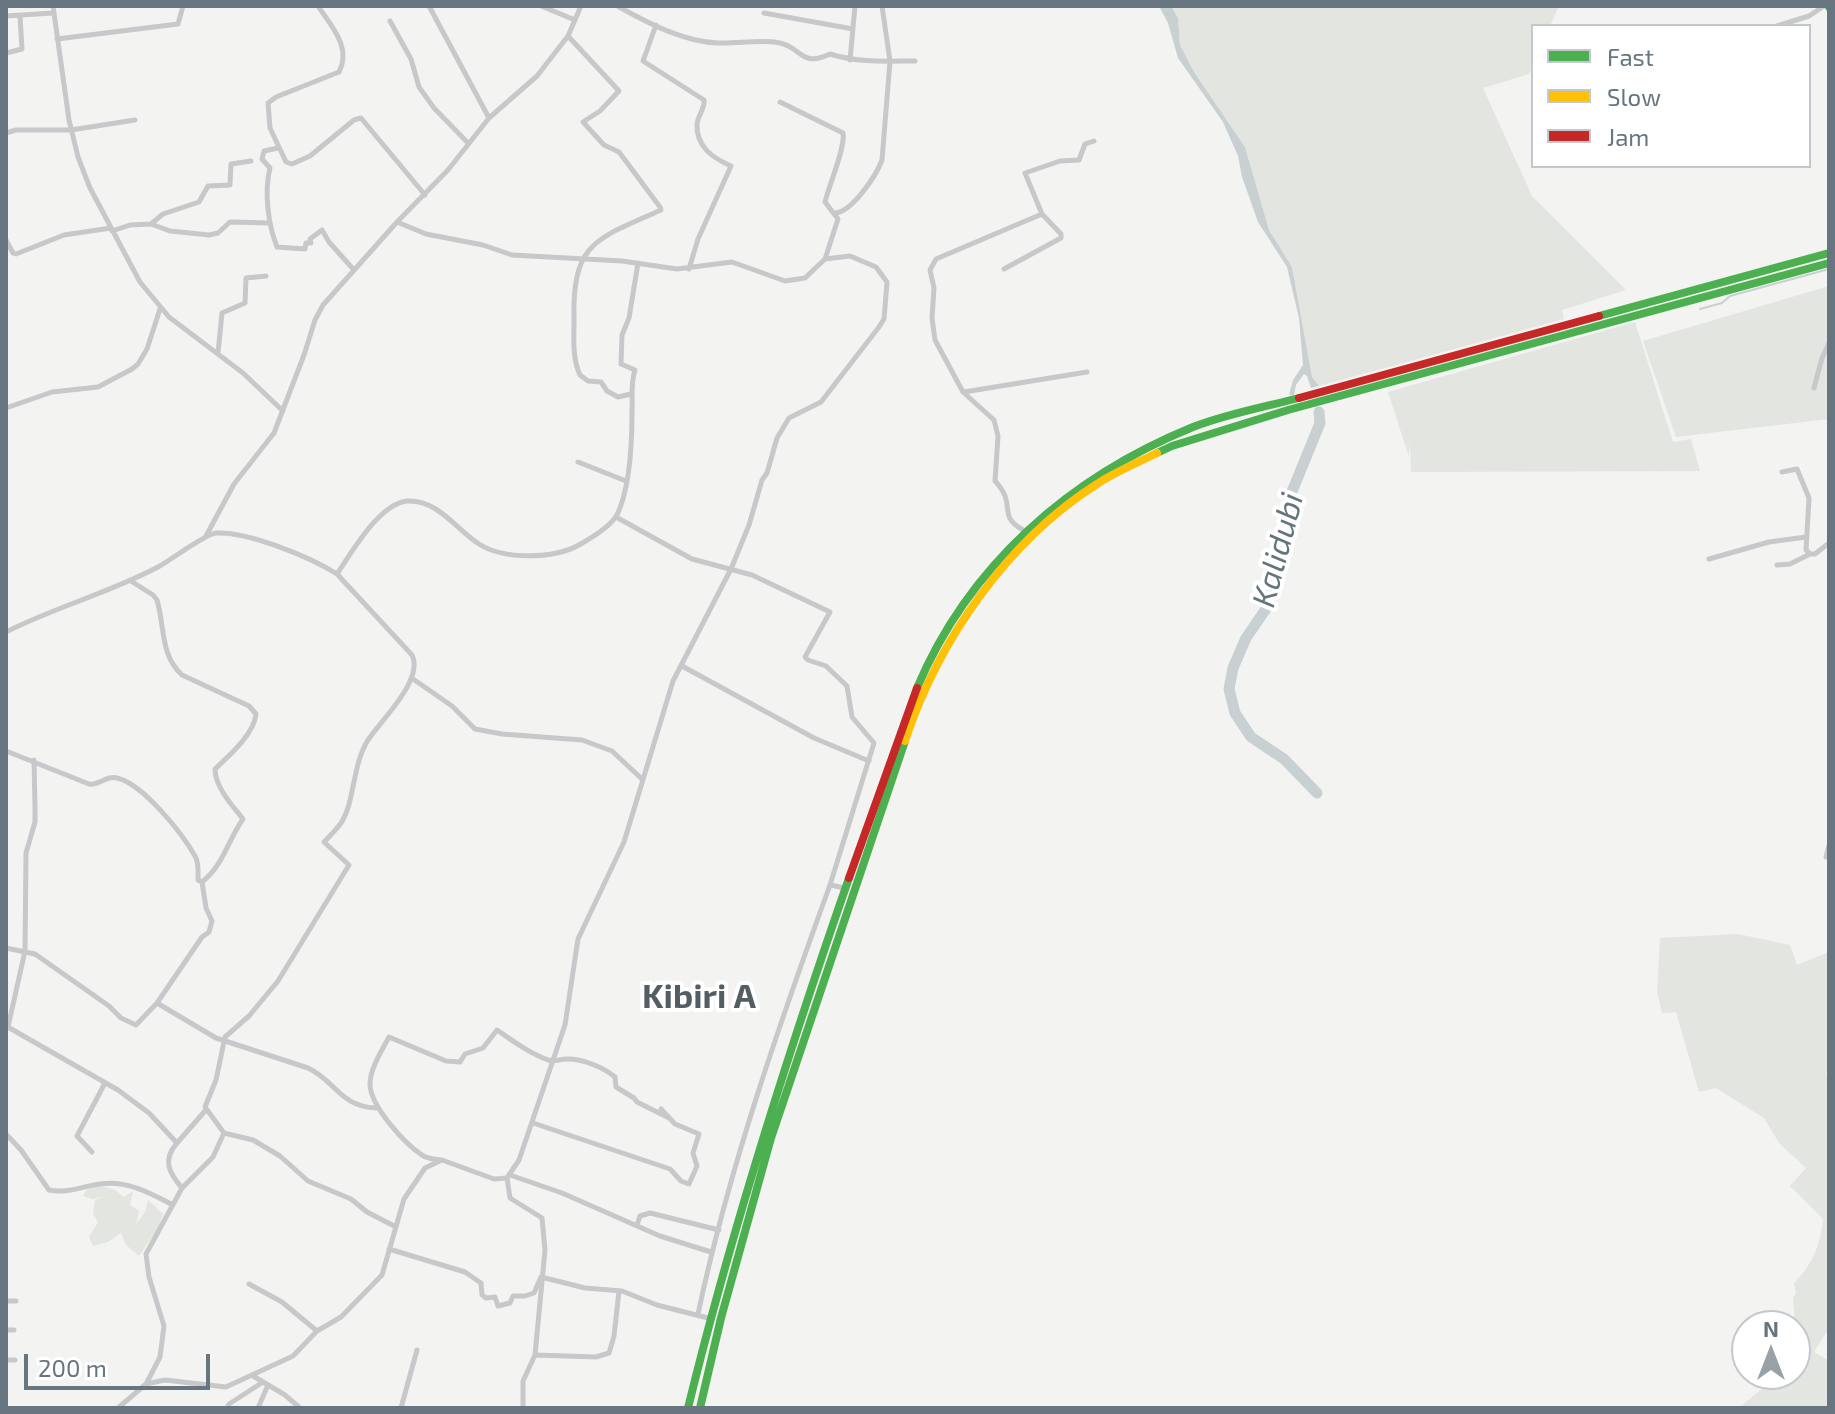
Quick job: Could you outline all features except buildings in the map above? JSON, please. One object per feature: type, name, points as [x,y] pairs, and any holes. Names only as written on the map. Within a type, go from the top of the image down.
[{"type":"highway","points":[[700,1408],[721,1318],[771,1138],[911,722],[945,649],[994,577],[1064,508],[1118,472],[1172,446],[1829,253]]},
{"type":"highway","points":[[688,1408],[708,1318],[758,1146],[903,721],[926,664],[966,596],[1001,552],[1072,491],[1118,462],[1196,426],[1829,263]]},
{"type":"street","points":[[57,39],[178,24],[183,6]]},
{"type":"street","points":[[318,6],[343,46],[342,64],[339,72],[271,99],[268,108],[270,128],[278,148],[286,162],[292,164],[310,156],[354,120],[361,118],[425,195]]},
{"type":"street","points":[[429,6],[489,118]]},
{"type":"street","points":[[541,6],[575,20]]},
{"type":"street","points":[[205,537],[234,484],[268,444],[323,305],[425,195],[489,118],[526,88],[568,36],[581,6]]},
{"type":"street","points":[[850,60],[855,6]]},
{"type":"street","points":[[835,213],[847,209],[877,173],[882,160],[890,61],[882,6]]},
{"type":"street","points":[[1783,24],[1827,6]]},
{"type":"street","points":[[619,7],[702,41],[779,43],[804,57],[820,59],[830,54],[850,60],[915,61]]},
{"type":"street","points":[[6,16],[53,10],[71,130],[83,173],[140,282],[160,309],[256,384],[283,411]]},
{"type":"street","points":[[764,13],[853,29]]},
{"type":"street","points":[[6,53],[22,49],[20,16]]},
{"type":"street","points":[[390,21],[411,59],[419,87],[434,108],[468,143]]},
{"type":"street","points":[[657,25],[643,61],[704,100],[697,124],[702,147],[715,159],[731,166],[698,239],[689,269]]},
{"type":"street","points":[[568,36],[619,91],[600,111],[583,122],[604,145],[619,152],[661,210],[607,233],[581,260],[573,289],[577,370],[583,379],[601,382],[607,391],[618,397],[631,394]]},
{"type":"street","points":[[397,222],[426,234],[483,245],[503,253],[689,269],[732,262],[785,281],[805,278],[825,259],[838,219],[825,202],[831,174],[843,144],[843,133],[780,102]]},
{"type":"street","points":[[6,133],[16,130],[71,130],[135,120]]},
{"type":"street","points":[[1004,269],[1061,238],[1061,234],[1042,214],[1025,173],[1060,161],[1079,160],[1085,144],[1094,141]]},
{"type":"street","points":[[278,148],[264,151],[262,159],[270,168],[267,181],[270,223],[276,246],[281,249],[305,249],[313,235],[322,230],[354,270]]},
{"type":"street","points":[[151,224],[163,214],[199,202],[208,186],[230,185],[231,164],[251,161]]},
{"type":"street","points":[[1023,530],[1011,523],[1006,492],[995,481],[998,436],[994,420],[963,392],[935,340],[932,318],[934,288],[930,270],[936,259],[1042,214]]},
{"type":"street","points":[[6,240],[16,254],[64,235],[130,225],[151,224],[170,231],[209,235],[218,233],[230,222],[270,223]]},
{"type":"street","points":[[523,1408],[524,1377],[535,1355],[545,1250],[544,1222],[510,1198],[508,1176],[527,1144],[552,1061],[560,1045],[568,1013],[578,939],[619,856],[673,681],[731,569],[749,525],[777,438],[789,418],[821,402],[884,319],[887,282],[876,267],[850,256],[825,259]]},
{"type":"street","points":[[337,574],[383,512],[406,501],[433,507],[480,545],[491,550],[541,556],[573,548],[594,536],[616,517],[626,481],[635,370],[621,364],[622,341],[638,263]]},
{"type":"street","points":[[218,354],[222,313],[245,303],[246,278],[266,276]]},
{"type":"street","points":[[6,408],[52,392],[98,387],[132,369],[147,349],[160,309]]},
{"type":"street","points":[[1814,388],[1829,343]]},
{"type":"street","points":[[963,392],[1087,372]]},
{"type":"street","points":[[578,462],[626,481]]},
{"type":"street","points":[[1782,472],[1797,469],[1808,490],[1806,550],[1810,554]]},
{"type":"street","points":[[616,517],[692,559],[752,575],[830,612],[805,657],[826,666],[847,686],[852,717],[874,743],[830,885],[756,1098],[711,1252],[698,1314]]},
{"type":"street","points":[[6,632],[130,581],[177,557],[205,537],[220,533],[279,546],[337,574],[407,646],[415,661],[413,679],[367,741],[359,757],[342,821],[324,842],[349,865],[278,981],[224,1041],[216,1080],[205,1111],[169,1154],[167,1166],[182,1188]]},
{"type":"street","points":[[1709,559],[1769,542],[1806,537]]},
{"type":"street","points":[[1777,565],[1790,564],[1815,554],[1829,543]]},
{"type":"street","points":[[130,581],[157,600],[168,658],[174,667],[182,675],[249,706],[256,714],[237,748],[215,769],[215,777],[230,805],[243,819],[231,835],[213,874],[202,882]]},
{"type":"street","points":[[682,666],[800,731],[869,761]]},
{"type":"street","points":[[413,679],[447,703],[475,729],[582,740],[612,751],[644,780]]},
{"type":"street","points":[[6,751],[89,784],[95,785],[116,777],[141,790],[197,858],[198,880],[202,882],[206,908],[212,921],[209,932],[202,937],[140,1023],[130,1024],[35,954],[6,948]]},
{"type":"street","points":[[34,760],[35,822],[26,853],[25,951],[7,1026],[105,1083],[149,1113],[177,1143]]},
{"type":"street","points":[[1826,857],[1829,845]]},
{"type":"street","points":[[830,885],[845,888]]},
{"type":"street","points":[[157,1003],[224,1041],[308,1068],[321,1075],[334,1091],[349,1101],[377,1108]]},
{"type":"street","points":[[533,1123],[670,1169],[681,1181],[689,1184],[697,1166],[693,1153],[699,1134],[637,1102],[616,1087],[615,1077],[608,1072],[591,1064],[567,1059],[552,1061],[524,1049],[497,1030],[483,1048],[465,1054],[460,1062],[446,1061],[389,1037],[369,1083],[383,1118],[423,1157],[442,1160],[490,1179],[508,1176],[562,1193],[711,1252]]},
{"type":"street","points":[[92,1152],[77,1136],[105,1083]]},
{"type":"street","points":[[661,1109],[669,1118]]},
{"type":"street","points":[[205,1111],[224,1133],[261,1144],[308,1181],[351,1199],[367,1212],[394,1226]]},
{"type":"street","points":[[118,1408],[146,1384],[160,1357],[165,1333],[160,1305],[149,1277],[146,1254],[182,1188],[213,1157],[224,1133]]},
{"type":"street","points":[[6,1134],[49,1190],[64,1191],[116,1183],[136,1187],[173,1205]]},
{"type":"street","points":[[423,1157],[425,1168]]},
{"type":"street","points":[[146,1384],[165,1380],[220,1387],[253,1376],[293,1356],[317,1331],[341,1317],[375,1284],[385,1267],[404,1199],[425,1168],[442,1160]]},
{"type":"street","points":[[637,1225],[640,1216],[650,1213],[719,1230]]},
{"type":"street","points":[[389,1249],[468,1273],[481,1283],[482,1295],[495,1297],[498,1306],[510,1303],[513,1296],[534,1293],[541,1277]]},
{"type":"street","points":[[541,1277],[580,1287],[619,1291],[708,1318]]},
{"type":"street","points":[[249,1284],[282,1302],[317,1331]]},
{"type":"street","points":[[535,1355],[596,1357],[609,1353],[619,1291]]},
{"type":"street","points":[[6,1301],[16,1301]]},
{"type":"street","points":[[6,1330],[14,1330]]},
{"type":"street","points":[[401,1408],[417,1350]]},
{"type":"street","points":[[6,1360],[15,1360]]},
{"type":"street","points":[[253,1376],[300,1408]]},
{"type":"street","points":[[227,1408],[266,1384]]},
{"type":"street","points":[[258,1408],[266,1384]]},
{"type":"shaded area","points":[[1159,6],[1171,6],[1178,18],[1180,45],[1194,72],[1245,147],[1269,230],[1292,267],[1312,377],[1319,386],[1311,388],[1304,374],[1296,385],[1294,395],[1289,395],[1293,380],[1303,365],[1299,318],[1287,267],[1258,222],[1238,156],[1223,122],[1178,58],[1168,23]]},
{"type":"shaded area","points":[[1171,6],[1559,6],[1551,24],[1531,24],[1529,74],[1483,88],[1532,196],[1626,290],[1562,310],[1564,319],[1319,386],[1312,377],[1292,267],[1269,230],[1245,147],[1194,72],[1180,45],[1178,18]]},
{"type":"shaded area","points":[[1829,286],[1829,419],[1676,437],[1643,341]]},
{"type":"shaded area","points":[[1635,322],[1673,442],[1691,439],[1700,471],[1411,472],[1410,442],[1409,457],[1388,392]]},
{"type":"shaded area","points":[[1738,934],[1790,945],[1797,965],[1829,952],[1829,1066],[1826,1074],[1829,1081],[1829,1328],[1814,1352],[1829,1361],[1829,1408],[1739,1408],[1761,1390],[1811,1390],[1811,1310],[1794,1310],[1794,1283],[1814,1254],[1823,1219],[1790,1186],[1806,1168],[1779,1143],[1764,1118],[1716,1088],[1699,1092],[1676,1012],[1662,1013],[1657,991],[1660,938]]},
{"type":"shaded area","points":[[102,1186],[124,1197],[133,1191],[130,1205],[139,1211],[136,1224],[145,1212],[148,1200],[163,1214],[158,1228],[139,1256],[126,1245],[121,1233],[108,1242],[93,1246],[89,1237],[98,1222],[93,1214],[95,1200],[103,1197],[92,1199],[83,1196],[87,1189]]},
{"type":"waterway","points":[[1700,309],[1722,303],[1730,296],[1829,269]]},
{"type":"waterway","name":"Kalidubi","points":[[1317,793],[1284,759],[1251,737],[1235,713],[1229,689],[1233,668],[1246,638],[1268,606],[1286,531],[1289,499],[1320,423],[1319,412]]},
{"type":"traffic: fast","points":[[1599,316],[1829,253]]},
{"type":"traffic: fast","points":[[1157,453],[1288,410],[1829,263]]},
{"type":"traffic: fast","points":[[917,688],[965,602],[1028,530],[1065,499],[1105,472],[1193,427],[1299,398]]},
{"type":"traffic: fast","points":[[700,1408],[721,1318],[771,1138],[905,741]]},
{"type":"traffic: fast","points":[[688,1408],[762,1141],[849,878]]},
{"type":"traffic: slow","points":[[905,741],[936,667],[980,596],[1005,564],[1064,507],[1104,480],[1157,453]]},
{"type":"traffic: jam","points":[[1299,398],[1599,316]]},
{"type":"traffic: jam","points":[[849,878],[917,688]]},
{"type":"district","name":"Kibiri A","points":[[699,997]]}]
